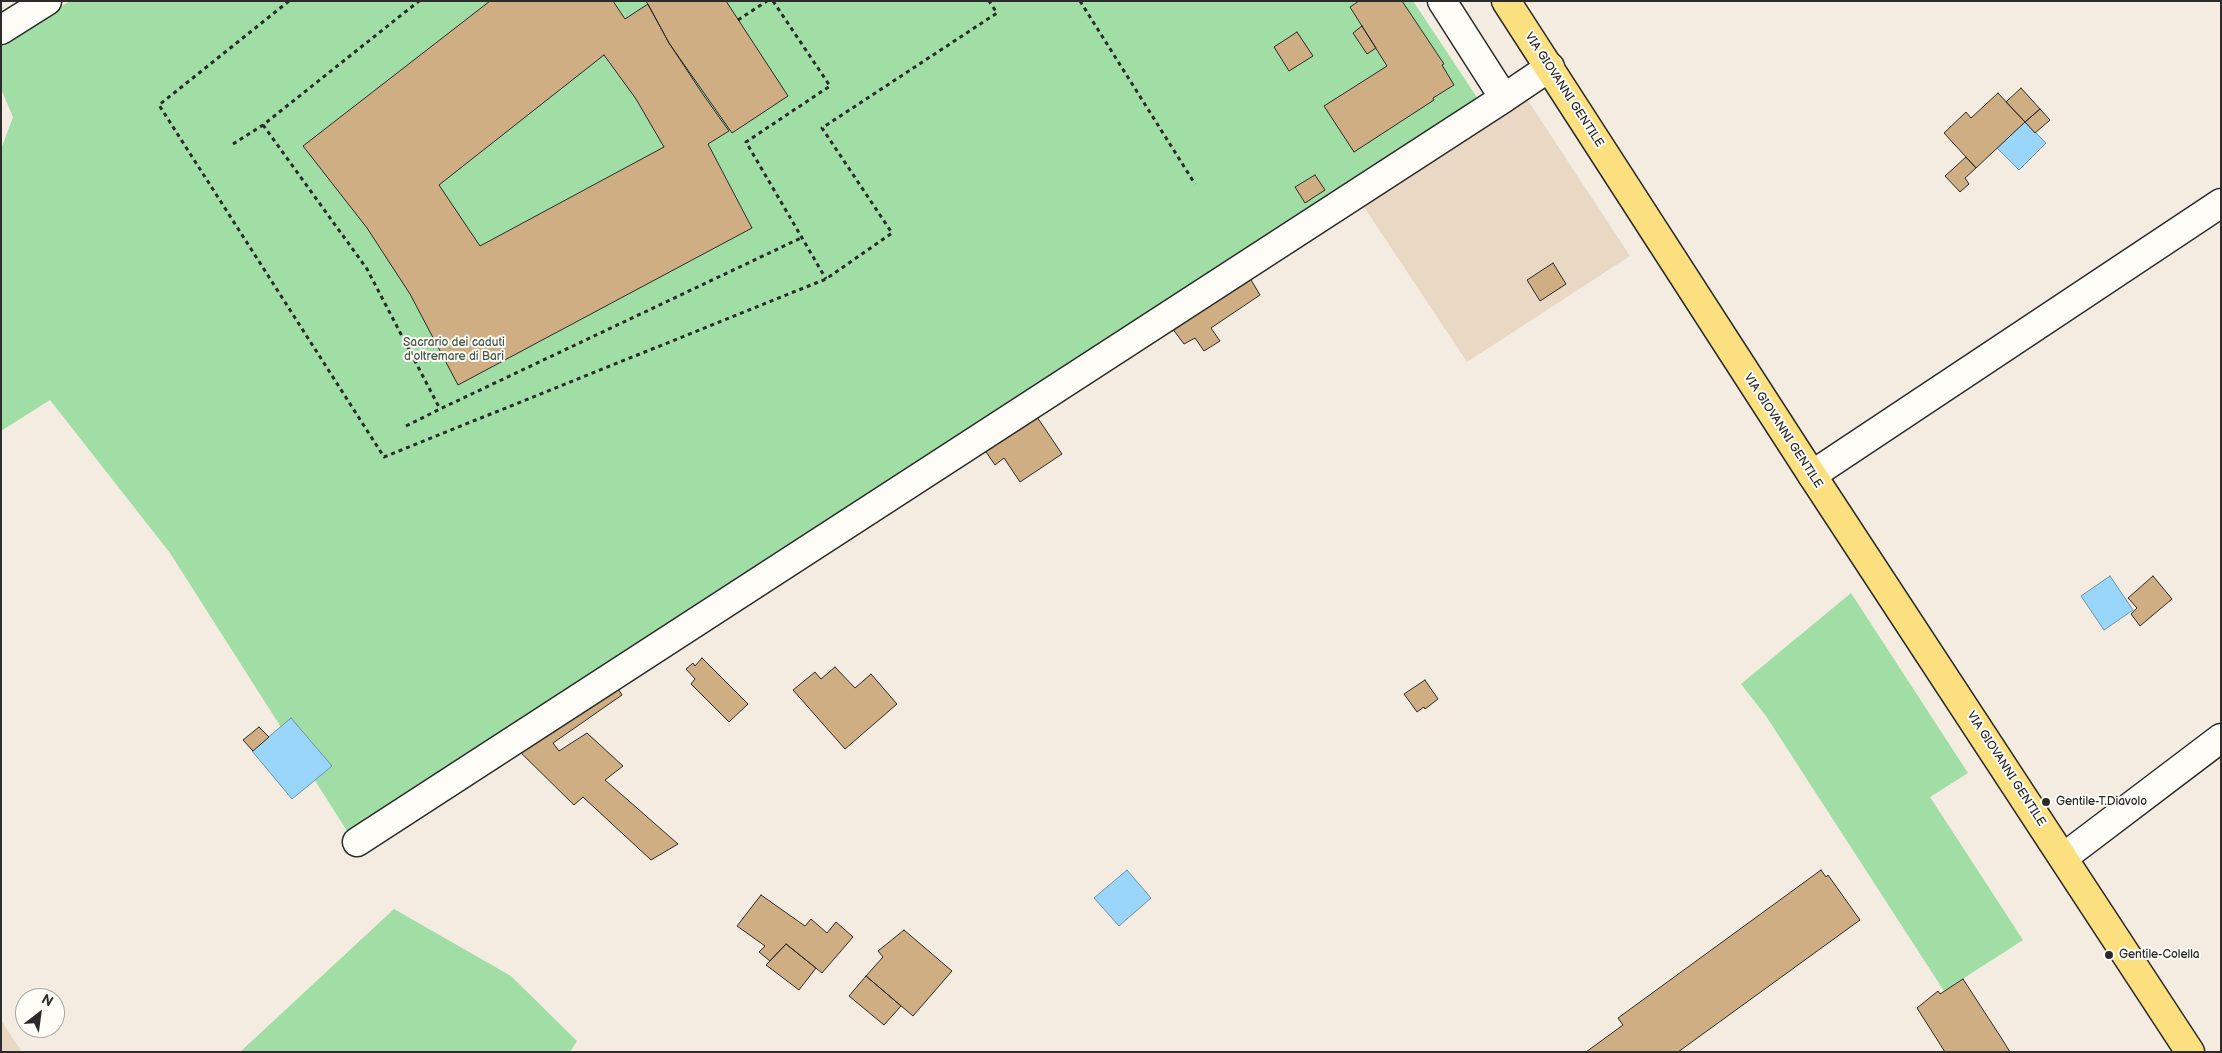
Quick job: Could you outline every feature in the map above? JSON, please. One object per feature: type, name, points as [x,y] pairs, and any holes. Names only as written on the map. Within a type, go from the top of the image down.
[{"type":"main road","name":"VIA GIOVANNI GENTILE","points":[[1506,1],[1812,475],[2190,1052]]},
{"type":"lane","points":[[1,30],[47,1]]},
{"type":"lane","points":[[1442,1],[1504,98]]},
{"type":"lane","points":[[357,842],[1550,67]]},
{"type":"lane","points":[[1812,475],[2221,203]]},
{"type":"lane","points":[[2064,857],[2221,738]]},
{"type":"path","points":[[289,1],[159,105],[384,457],[826,279],[892,233],[822,128],[997,13],[989,1]]},
{"type":"path","points":[[233,144],[263,125],[419,1]]},
{"type":"path","points":[[738,20],[767,1]]},
{"type":"path","points":[[773,1],[830,86],[746,142],[826,279]]},
{"type":"path","points":[[1080,1],[1196,184]]},
{"type":"path","points":[[263,125],[367,269],[440,408]]},
{"type":"path","points":[[406,426],[440,408],[803,237]]},
{"type":"shaded area","points":[[1525,96],[1630,256],[1467,362],[1360,201]]},
{"type":"shaded area","points":[[1,1020],[22,1052],[1,1052]]},
{"type":"green space","name":"Sacrario dei caduti d'oltremare di Bari","points":[[70,1],[1413,1],[1480,102],[349,834],[170,553],[50,400],[1,431],[1,149],[13,117],[1,89],[1,46]]},
{"type":"green space","points":[[1851,593],[1968,773],[1930,797],[2023,940],[1944,991],[1766,716],[1741,684]]},
{"type":"green space","points":[[394,909],[511,976],[577,1041],[570,1052],[240,1052]]},
{"type":"water","points":[[2025,122],[2046,143],[2019,170],[1997,148]]},
{"type":"water","points":[[2110,576],[2133,610],[2104,630],[2081,596]]},
{"type":"water","points":[[291,718],[332,766],[292,799],[252,751]]},
{"type":"water","points":[[1127,870],[1151,898],[1119,926],[1094,898]]},
{"type":"building","points":[[490,1],[613,1],[625,19],[648,4],[669,43],[729,131],[708,144],[752,228],[458,385],[410,294],[367,228],[303,146]],"holes":[[[604,55],[636,99],[664,147],[480,246],[439,185]]]},
{"type":"building","points":[[646,1],[726,1],[788,96],[732,133],[669,43]]},
{"type":"building","points":[[1359,1],[1402,1],[1444,64],[1442,65],[1454,85],[1354,152],[1324,106],[1387,66],[1350,7]]},
{"type":"building","points":[[1362,26],[1376,48],[1367,54],[1353,33]]},
{"type":"building","points":[[1297,32],[1313,56],[1289,71],[1274,47]]},
{"type":"building","points":[[2021,88],[2040,109],[2025,122],[2006,102]]},
{"type":"building","points":[[1998,93],[2025,122],[1976,168],[1944,133],[1966,112],[1971,118]]},
{"type":"building","points":[[2040,109],[2050,120],[2035,133],[2025,122]]},
{"type":"building","points":[[1966,157],[1976,168],[1965,178],[1969,184],[1960,192],[1945,176]]},
{"type":"building","points":[[1315,175],[1325,190],[1305,203],[1295,187]]},
{"type":"building","points":[[1553,263],[1566,284],[1540,301],[1527,280]]},
{"type":"building","points":[[1247,273],[1260,295],[1211,328],[1220,341],[1204,351],[1195,338],[1184,344],[1169,324]]},
{"type":"building","points":[[1033,411],[1062,454],[1020,482],[1004,458],[995,465],[982,446]]},
{"type":"building","points":[[2153,576],[2172,599],[2140,626],[2131,614],[2137,608],[2128,598]]},
{"type":"building","points":[[702,658],[748,704],[729,722],[691,684],[695,679],[686,669],[693,663],[695,666]]},
{"type":"building","points":[[835,667],[855,688],[871,674],[897,704],[845,749],[793,690],[815,672],[821,679]]},
{"type":"building","points":[[1425,680],[1438,699],[1425,709],[1424,707],[1417,712],[1404,694]]},
{"type":"building","points":[[617,687],[622,695],[553,743],[559,751],[587,733],[623,766],[605,780],[678,844],[651,860],[583,797],[574,805],[515,747]]},
{"type":"building","points":[[259,727],[269,737],[253,751],[243,740]]},
{"type":"building","points":[[1821,870],[1826,877],[1828,875],[1860,920],[1678,1052],[1586,1052],[1623,1025],[1618,1018]]},
{"type":"building","points":[[761,895],[805,926],[811,919],[827,933],[836,922],[853,937],[822,973],[786,944],[770,961],[759,952],[765,946],[737,926]]},
{"type":"building","points":[[904,930],[952,971],[913,1016],[866,976],[883,957],[878,951]]},
{"type":"building","points":[[786,944],[816,968],[799,990],[766,965]]},
{"type":"building","points":[[866,976],[901,1006],[884,1025],[849,996]]},
{"type":"building","points":[[1963,979],[2010,1052],[1945,1052],[1917,1008],[1938,991],[1940,994]]},
{"type":"place","name":"Gentile-T.Diavolo","points":[[2046,802]]},
{"type":"place","name":"Gentile-Colella","points":[[2109,955]]}]
